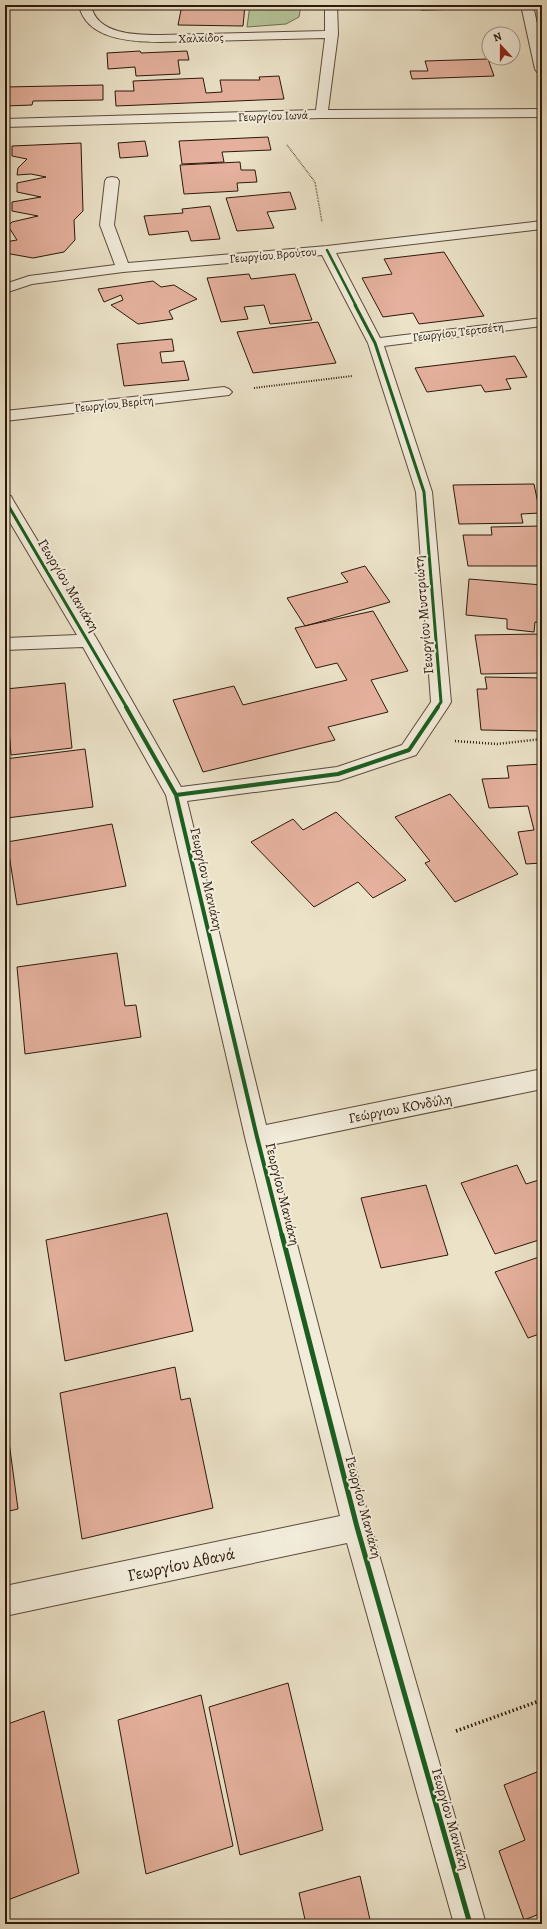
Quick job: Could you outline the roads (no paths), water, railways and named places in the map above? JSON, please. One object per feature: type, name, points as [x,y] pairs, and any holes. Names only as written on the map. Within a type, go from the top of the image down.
[{"type":"street","name":"Χαλκίδος","points":[[85,5],[86,13],[97,24],[116,34],[133,37],[168,39],[332,34]]},
{"type":"street","points":[[321,114],[326,91],[332,34],[331,5]]},
{"type":"street","points":[[527,5],[541,69]]},
{"type":"street","name":"Γεωργίου Ιωνά","points":[[5,123],[321,114],[542,113]]},
{"type":"street","points":[[112,181],[107,225],[122,268]]},
{"type":"street","name":"Γεωργίου Βρούτου","points":[[5,289],[29,280],[122,268],[327,250],[542,225]]},
{"type":"street","name":"Γεωργίου Μυστριώτη","points":[[176,795],[338,774],[409,750],[441,702],[424,492],[375,343],[327,250]]},
{"type":"street","name":"Γεωργίου Τερτσέτη","points":[[375,343],[542,322]]},
{"type":"street","name":"Γεωργίου Βερίτη","points":[[5,416],[224,392]]},
{"type":"street","name":"Γεωργίου Μανιάκη","points":[[5,500],[89,641],[176,795],[257,1137],[357,1527],[470,1924]]},
{"type":"street","points":[[5,644],[89,641]]},
{"type":"street","name":"Γεώργιου ΚΟνδύλη","points":[[257,1137],[542,1079]]},
{"type":"street","name":"Γεωργίου Αθανά","points":[[5,1601],[357,1527]]}]
